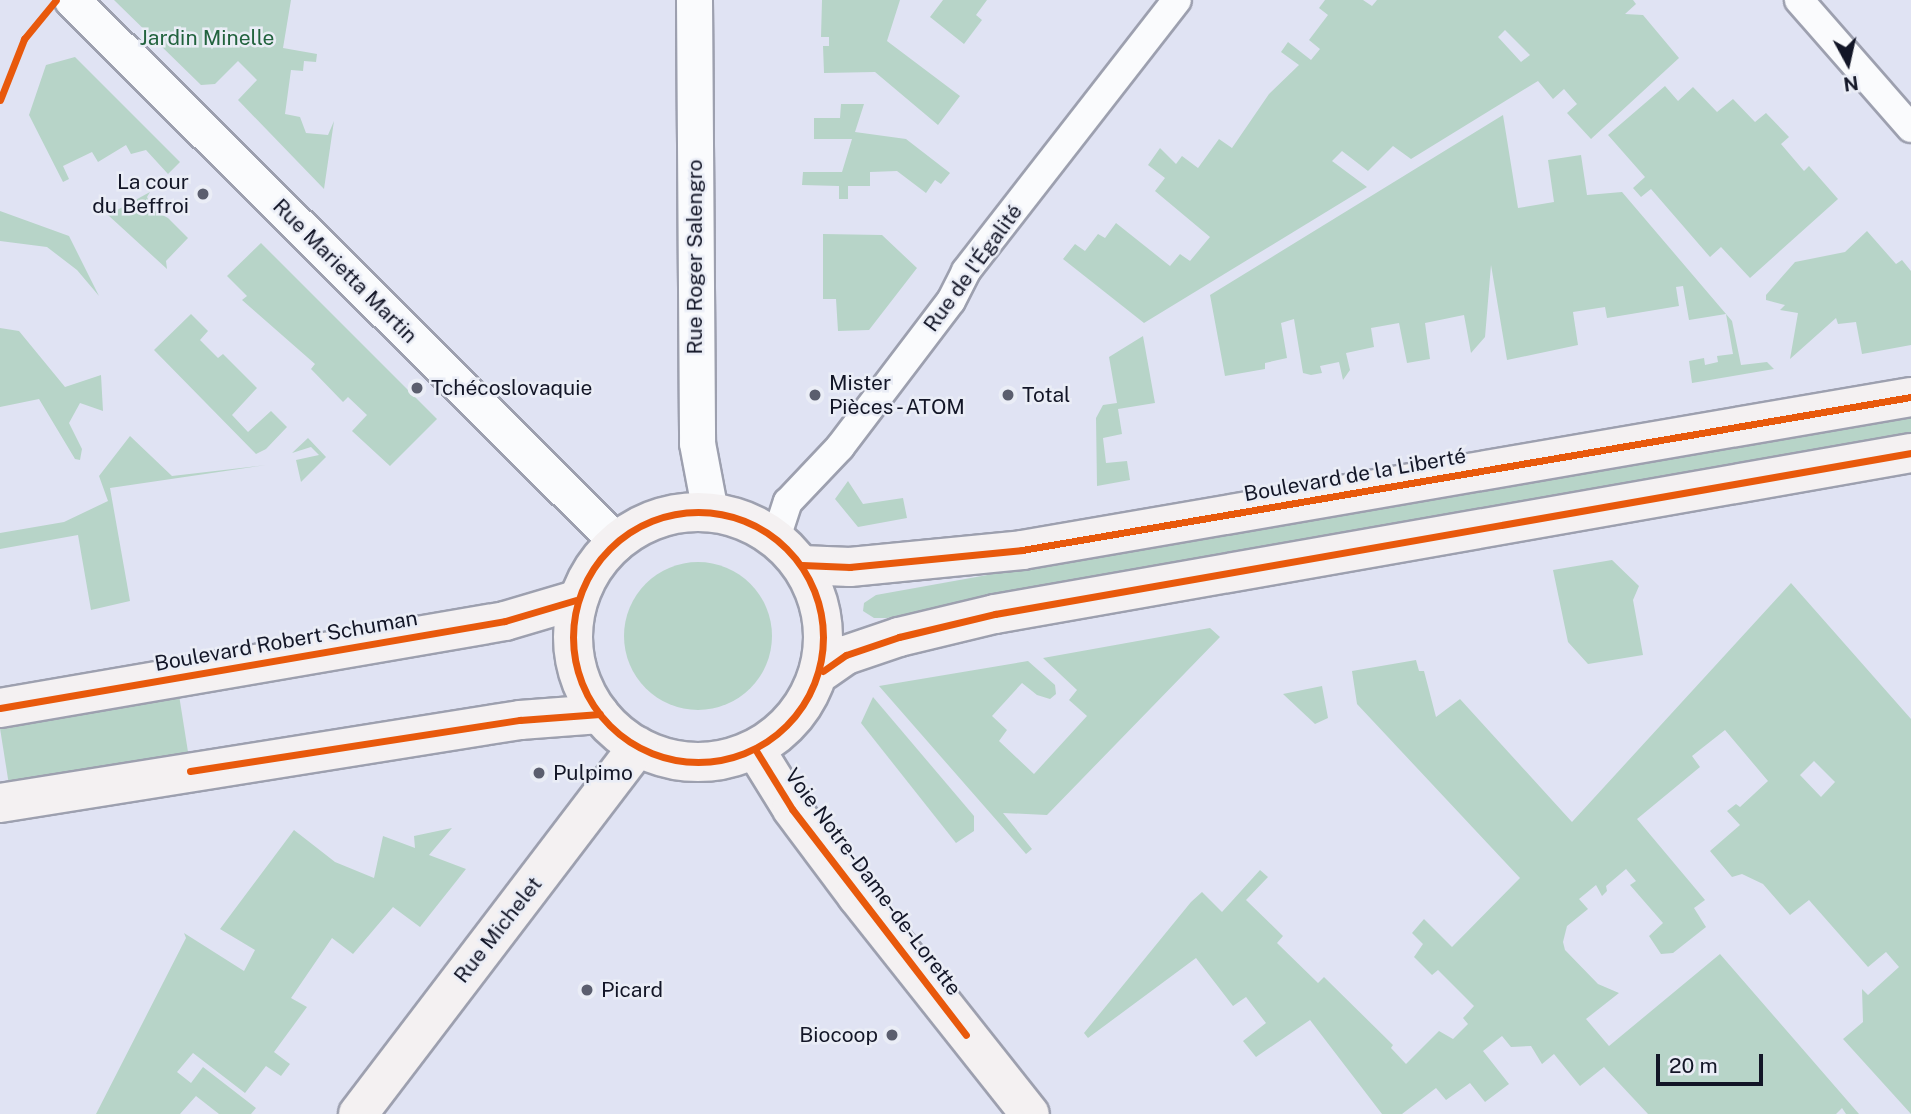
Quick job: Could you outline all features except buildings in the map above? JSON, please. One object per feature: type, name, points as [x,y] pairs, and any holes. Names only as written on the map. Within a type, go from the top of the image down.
[{"type":"main road","name":"Boulevard de la Liberté","points":[[802,565],[850,567],[1022,550],[1911,397]]},
{"type":"main road","points":[[823,671],[824,628],[817,595],[802,565],[776,538],[746,520],[710,512],[677,513],[645,524],[617,542],[576,600],[574,656],[587,694],[600,714],[638,746],[668,758],[700,762],[755,749],[786,727],[823,671],[846,655],[898,636],[995,614],[1911,453]]},
{"type":"main road","name":"Boulevard Robert Schuman","points":[[0,708],[505,621],[576,600]]},
{"type":"main road","points":[[0,803],[520,720],[600,714]]},
{"type":"main road","name":"Rue Michelet","points":[[358,1114],[638,746]]},
{"type":"main road","name":"Voie Notre-Dame-de-Lorette","points":[[755,749],[792,809],[857,896],[1030,1114]]},
{"type":"street","name":"Rue Marietta Martin","points":[[72,0],[617,542]]},
{"type":"street","name":"Rue Roger Salengro","points":[[694,0],[697,443],[710,512]]},
{"type":"street","name":"Rue de l'Égalité","points":[[776,538],[788,502],[864,415],[951,301],[966,271],[1177,0]]},
{"type":"street","points":[[1799,0],[1911,128]]},
{"type":"green space","name":"Jardin Minelle","points":[[114,0],[291,0],[283,48],[317,54],[316,62],[304,61],[303,71],[291,70],[285,114],[300,117],[306,133],[328,135],[334,121],[324,189],[238,100],[257,80],[238,61],[215,84],[201,85]]},
{"type":"green space","points":[[822,0],[900,0],[887,41],[960,96],[938,125],[875,72],[824,73],[823,46],[829,46],[829,37],[821,37]]},
{"type":"green space","points":[[943,0],[987,0],[976,15],[982,20],[964,44],[930,17]]},
{"type":"green space","points":[[1325,0],[1363,0],[1372,6],[1377,0],[1633,0],[1636,4],[1625,14],[1643,15],[1679,58],[1591,139],[1567,113],[1577,104],[1564,89],[1553,99],[1538,81],[1411,159],[1393,146],[1368,171],[1342,151],[1332,161],[1367,187],[1144,323],[1063,259],[1075,244],[1085,251],[1098,234],[1105,238],[1116,223],[1170,266],[1180,254],[1190,261],[1210,237],[1155,191],[1165,178],[1148,165],[1160,148],[1176,164],[1182,156],[1198,168],[1219,139],[1232,148],[1269,94],[1299,65],[1281,52],[1288,42],[1311,60],[1320,49],[1309,40],[1328,15],[1319,8]],"holes":[[[1505,30],[1530,55],[1521,62],[1498,37]]]},
{"type":"green space","points":[[75,57],[180,162],[168,174],[146,150],[131,154],[126,145],[98,162],[92,152],[63,166],[69,179],[63,182],[29,115],[46,65]]},
{"type":"green space","points":[[1665,86],[1678,101],[1693,87],[1717,112],[1733,99],[1755,122],[1766,113],[1789,137],[1781,144],[1804,171],[1809,166],[1838,199],[1750,278],[1721,247],[1710,257],[1651,189],[1641,197],[1633,188],[1645,177],[1608,135]]},
{"type":"green space","points":[[841,104],[864,104],[855,132],[906,139],[950,173],[941,184],[935,180],[926,193],[897,171],[870,172],[870,186],[848,186],[848,199],[839,199],[839,186],[802,185],[803,172],[842,172],[852,139],[814,139],[814,118],[840,118]]},
{"type":"green space","points":[[1503,115],[1518,208],[1554,202],[1548,160],[1581,155],[1587,195],[1622,192],[1732,321],[1741,365],[1767,362],[1774,369],[1692,383],[1689,361],[1704,358],[1705,365],[1718,362],[1717,356],[1733,354],[1726,314],[1689,320],[1683,286],[1676,287],[1679,306],[1607,318],[1605,307],[1573,312],[1578,345],[1507,360],[1491,265],[1485,337],[1471,353],[1464,315],[1425,323],[1430,359],[1407,363],[1399,323],[1371,328],[1374,347],[1346,353],[1350,370],[1343,380],[1339,362],[1320,366],[1322,373],[1311,375],[1303,373],[1294,319],[1281,323],[1287,358],[1265,363],[1265,369],[1225,376],[1210,295]]},
{"type":"green space","points":[[150,192],[147,197],[153,210],[168,218],[188,238],[166,261],[167,269],[108,215]]},
{"type":"green space","points":[[0,211],[69,236],[99,296],[77,270],[47,247],[0,241]]},
{"type":"green space","points":[[1867,231],[1896,264],[1902,260],[1911,271],[1911,345],[1862,354],[1856,322],[1838,324],[1836,318],[1790,359],[1798,313],[1780,310],[1785,305],[1766,300],[1766,295],[1795,262],[1845,252]]},
{"type":"green space","points":[[823,234],[882,235],[917,268],[869,330],[838,331],[836,299],[823,299]]},
{"type":"green space","points":[[261,243],[437,419],[390,466],[352,431],[367,415],[348,397],[343,402],[311,369],[315,364],[242,300],[247,296],[227,276]]},
{"type":"green space","points":[[191,314],[208,331],[200,340],[218,358],[223,354],[257,388],[232,415],[248,432],[271,411],[287,427],[266,449],[256,454],[154,350]]},
{"type":"green space","points":[[0,328],[19,331],[65,387],[101,375],[103,411],[80,403],[69,423],[82,449],[80,460],[75,459],[39,399],[0,407]]},
{"type":"green space","points":[[1143,336],[1155,403],[1118,409],[1122,434],[1103,438],[1106,463],[1127,461],[1130,480],[1097,486],[1096,418],[1103,405],[1117,403],[1109,357]]},
{"type":"green space","points":[[1911,410],[1911,437],[887,618],[874,618],[863,611],[864,603],[876,595]]},
{"type":"green space","points":[[130,436],[172,476],[266,465],[110,488],[130,601],[91,610],[78,535],[0,549],[0,533],[64,522],[108,501],[99,476]]},
{"type":"green space","points":[[308,438],[326,457],[301,482],[296,460],[319,455],[311,447],[292,453]]},
{"type":"green space","points":[[848,481],[863,504],[903,498],[907,518],[858,527],[835,499]]},
{"type":"green space","points":[[1612,560],[1639,586],[1633,600],[1643,655],[1588,664],[1568,642],[1553,570]]},
{"type":"green space","points":[[698,562],[726,567],[750,584],[767,608],[772,636],[767,664],[750,688],[726,705],[698,710],[670,705],[646,688],[629,664],[624,636],[629,608],[646,584],[670,567]]},
{"type":"green space","points":[[1791,583],[1911,719],[1911,1114],[1843,1039],[1863,1022],[1862,989],[1868,995],[1899,967],[1886,952],[1868,967],[1809,900],[1790,915],[1763,884],[1742,874],[1732,877],[1710,851],[1740,825],[1727,811],[1736,804],[1740,807],[1768,781],[1725,730],[1692,756],[1700,767],[1637,819],[1705,900],[1694,908],[1706,927],[1673,953],[1661,954],[1649,936],[1663,923],[1630,885],[1636,881],[1626,869],[1606,886],[1607,891],[1602,896],[1596,885],[1579,899],[1588,909],[1567,926],[1563,942],[1565,950],[1598,984],[1619,993],[1586,1019],[1609,1046],[1720,954],[1859,1114],[1846,1114],[1842,1108],[1836,1114],[1648,1114],[1604,1067],[1580,1086],[1554,1054],[1542,1064],[1531,1046],[1511,1047],[1502,1036],[1483,1051],[1509,1084],[1485,1102],[1470,1083],[1446,1100],[1436,1088],[1402,1114],[1382,1114],[1310,1020],[1256,1057],[1243,1041],[1266,1023],[1246,997],[1233,1006],[1196,958],[1088,1038],[1084,1033],[1191,902],[1202,892],[1222,912],[1260,870],[1268,877],[1246,900],[1283,936],[1277,943],[1318,983],[1324,977],[1393,1045],[1391,1048],[1406,1064],[1439,1031],[1453,1039],[1468,1024],[1463,1018],[1474,1006],[1438,970],[1432,975],[1414,957],[1423,944],[1412,933],[1424,919],[1452,947],[1520,878],[1357,704],[1352,671],[1416,660],[1419,671],[1424,671],[1436,717],[1460,699],[1572,822]],"holes":[[[1814,761],[1835,782],[1821,797],[1800,775]]]},
{"type":"green space","points":[[1210,628],[1220,637],[1047,815],[1003,813],[1032,849],[1026,854],[879,686],[1028,661],[1055,685],[1056,694],[1050,699],[1037,695],[1022,683],[992,716],[1007,730],[999,741],[1034,774],[1087,716],[1069,700],[1077,690],[1043,658]]},
{"type":"green space","points":[[1322,686],[1328,718],[1315,724],[1283,694]]},
{"type":"green space","points":[[179,695],[189,755],[9,784],[0,723]]},
{"type":"green space","points":[[873,697],[974,816],[974,831],[956,843],[861,723]]},
{"type":"green space","points":[[452,828],[429,855],[466,869],[420,927],[393,907],[353,954],[332,938],[291,998],[307,1007],[274,1052],[290,1064],[281,1076],[266,1066],[245,1093],[193,1053],[177,1072],[191,1083],[203,1067],[256,1108],[251,1114],[219,1114],[196,1096],[180,1114],[96,1114],[186,938],[184,933],[244,971],[255,950],[220,929],[294,830],[335,862],[374,878],[383,836],[415,848],[414,836]]},
{"type":"cycle path","points":[[0,100],[24,39],[56,0]]},
{"type":"cycle path","points":[[802,565],[850,567],[1022,550],[1911,397]]},
{"type":"cycle path","points":[[823,671],[846,655],[899,637],[995,614],[1911,453]]},
{"type":"cycle path","points":[[698,512],[722,514],[746,521],[777,540],[795,558],[814,589],[821,613],[823,637],[821,661],[814,685],[795,716],[777,734],[746,753],[722,760],[698,762],[674,760],[650,753],[619,734],[601,716],[582,685],[575,661],[573,637],[575,613],[582,589],[601,558],[619,540],[650,521],[674,514],[698,512]]},
{"type":"cycle path","points":[[0,708],[505,621],[576,600]]},
{"type":"cycle path","points":[[190,771],[520,720],[600,714]]},
{"type":"cycle path","points":[[755,749],[792,809],[966,1035]]},
{"type":"place","name":"La cour du Beffroi","points":[[203,194]]},
{"type":"place","name":"Tchécoslovaquie","points":[[417,388]]},
{"type":"place","name":"Mister Pièces - ATOM","points":[[815,395]]},
{"type":"place","name":"Total","points":[[1008,395]]},
{"type":"place","name":"Pulpimo","points":[[539,773]]},
{"type":"place","name":"Picard","points":[[587,990]]},
{"type":"place","name":"Biocoop","points":[[892,1035]]}]
